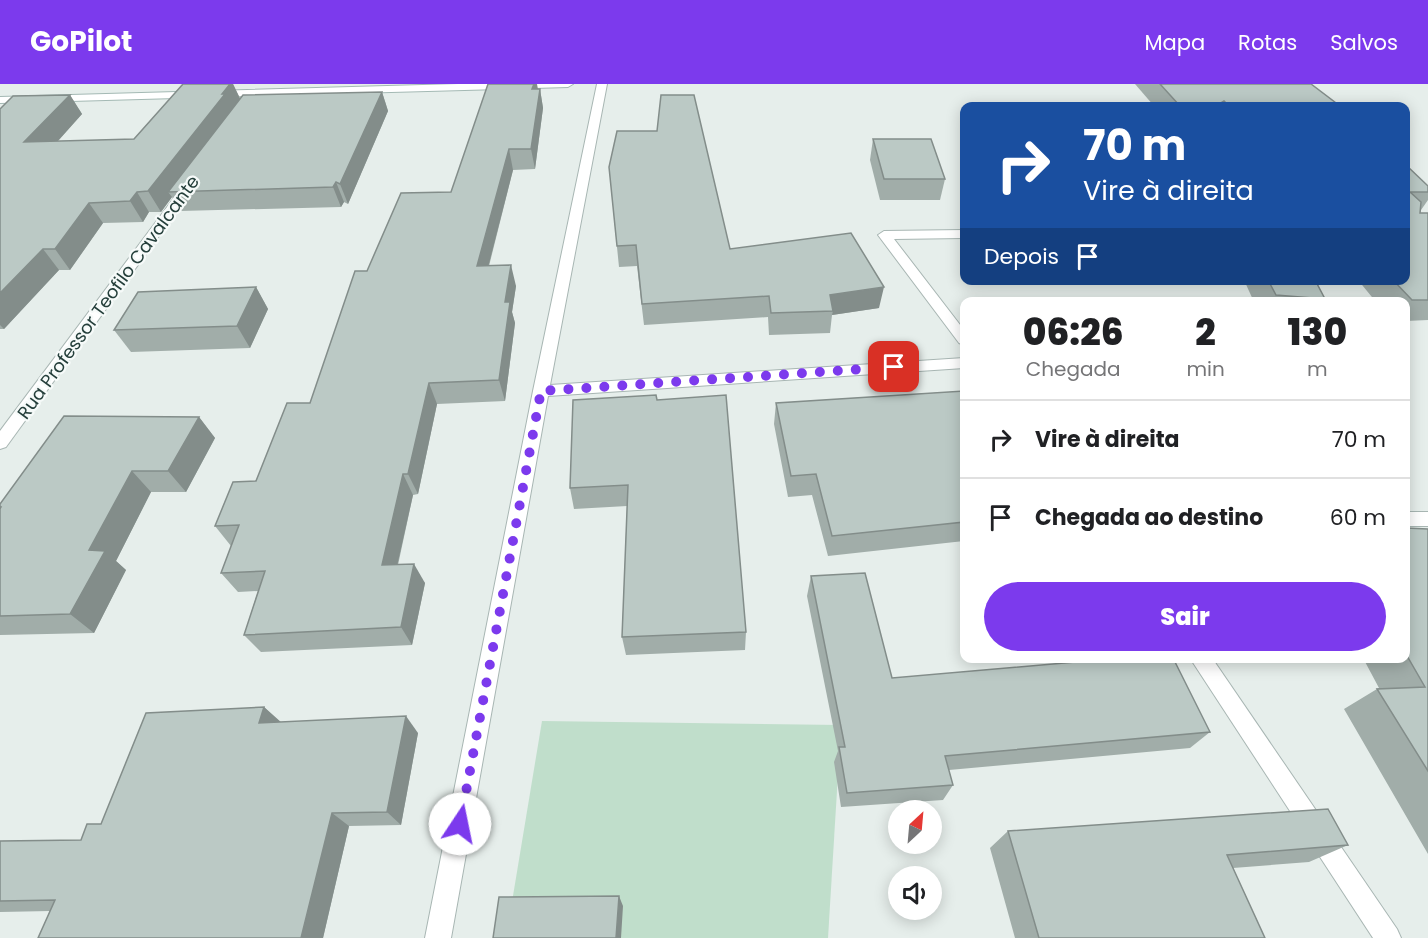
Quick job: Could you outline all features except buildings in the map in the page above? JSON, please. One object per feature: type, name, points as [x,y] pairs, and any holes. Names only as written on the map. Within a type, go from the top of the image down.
[{"type":"street","points":[[209,94],[218,84]]},
{"type":"street","points":[[0,100],[209,94],[254,98],[472,85],[568,84]]},
{"type":"street","points":[[438,938],[541,391],[602,84]]},
{"type":"street","name":"Rua Professor Teofilo Cavalcante","points":[[0,443],[8,420],[194,179]]},
{"type":"street","points":[[960,234],[885,235],[960,335]]},
{"type":"street","points":[[541,391],[960,363]]},
{"type":"street","points":[[1410,519],[1428,519]]},
{"type":"street","points":[[1203,663],[1388,938]]},
{"type":"green space","points":[[542,721],[841,725],[828,938],[506,938]]},
{"type":"route","points":[[460,824],[541,391],[894,367]]}]
